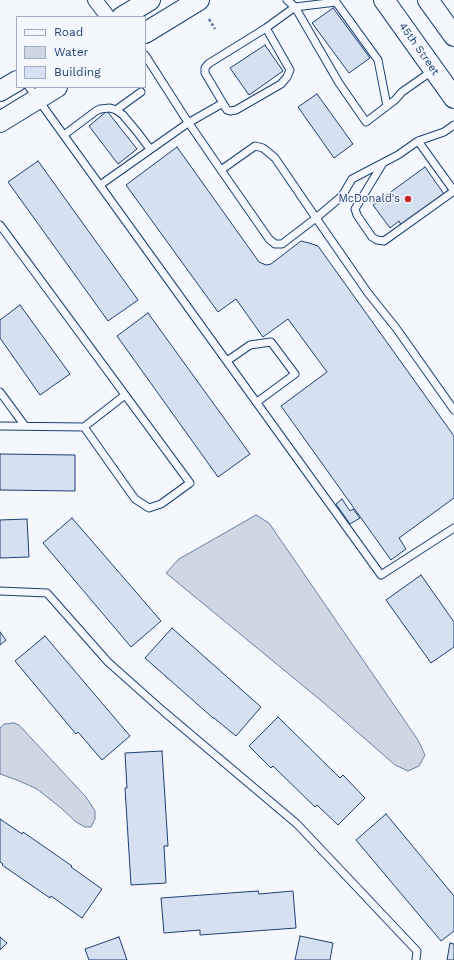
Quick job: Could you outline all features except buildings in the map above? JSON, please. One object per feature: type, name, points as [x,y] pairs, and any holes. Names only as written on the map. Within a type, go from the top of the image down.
[{"type":"main road","points":[[124,16],[150,0]]},
{"type":"main road","points":[[146,32],[199,0]]},
{"type":"main road","name":"45th Street","points":[[384,0],[454,98]]},
{"type":"main road","points":[[428,0],[454,36]]},
{"type":"main road","points":[[0,91],[16,82]]},
{"type":"main road","points":[[0,122],[33,93],[53,88]]},
{"type":"street","points":[[96,0],[107,16]]},
{"type":"lane","points":[[287,0],[295,7],[339,83],[366,122],[388,106],[402,92],[434,69]]},
{"type":"lane","points":[[266,28],[290,70],[287,77],[281,84],[236,110],[227,110],[205,73],[205,68],[208,64],[266,28],[295,7],[336,2],[378,60],[388,106]]},
{"type":"lane","points":[[146,57],[188,123],[269,239],[275,244],[282,244],[316,218],[342,196],[352,179],[398,155],[418,141],[444,132],[454,125]]},
{"type":"lane","points":[[116,110],[141,92]]},
{"type":"lane","points":[[33,93],[382,575],[454,528]]},
{"type":"lane","points":[[100,185],[188,123],[223,103]]},
{"type":"lane","points":[[64,135],[96,111],[106,108],[116,110],[124,115],[150,150]]},
{"type":"lane","points":[[383,163],[355,209],[357,215],[372,237],[377,240],[384,241],[454,191],[418,141]]},
{"type":"lane","points":[[221,170],[255,146],[262,148],[275,158],[368,293],[451,400],[454,410]]},
{"type":"lane","points":[[0,225],[190,483],[161,504],[150,508],[135,499],[84,427]]},
{"type":"lane","points":[[227,361],[250,345],[271,342],[295,374],[257,402]]},
{"type":"lane","points":[[0,392],[25,426]]},
{"type":"lane","points":[[0,426],[84,427],[125,395]]},
{"type":"lane","points":[[0,591],[47,593],[108,662],[163,711],[297,824],[417,951],[416,960]]},
{"type":"path","points":[[209,19],[215,29]]},
{"type":"water","points":[[256,515],[269,523],[418,740],[425,755],[419,766],[408,771],[395,765],[324,703],[166,573],[179,559]]},
{"type":"water","points":[[14,723],[19,725],[86,797],[95,811],[95,819],[91,827],[85,827],[76,822],[37,789],[0,774],[0,728],[4,724]]},
{"type":"place","name":"McDonald's","points":[[408,199]]}]
